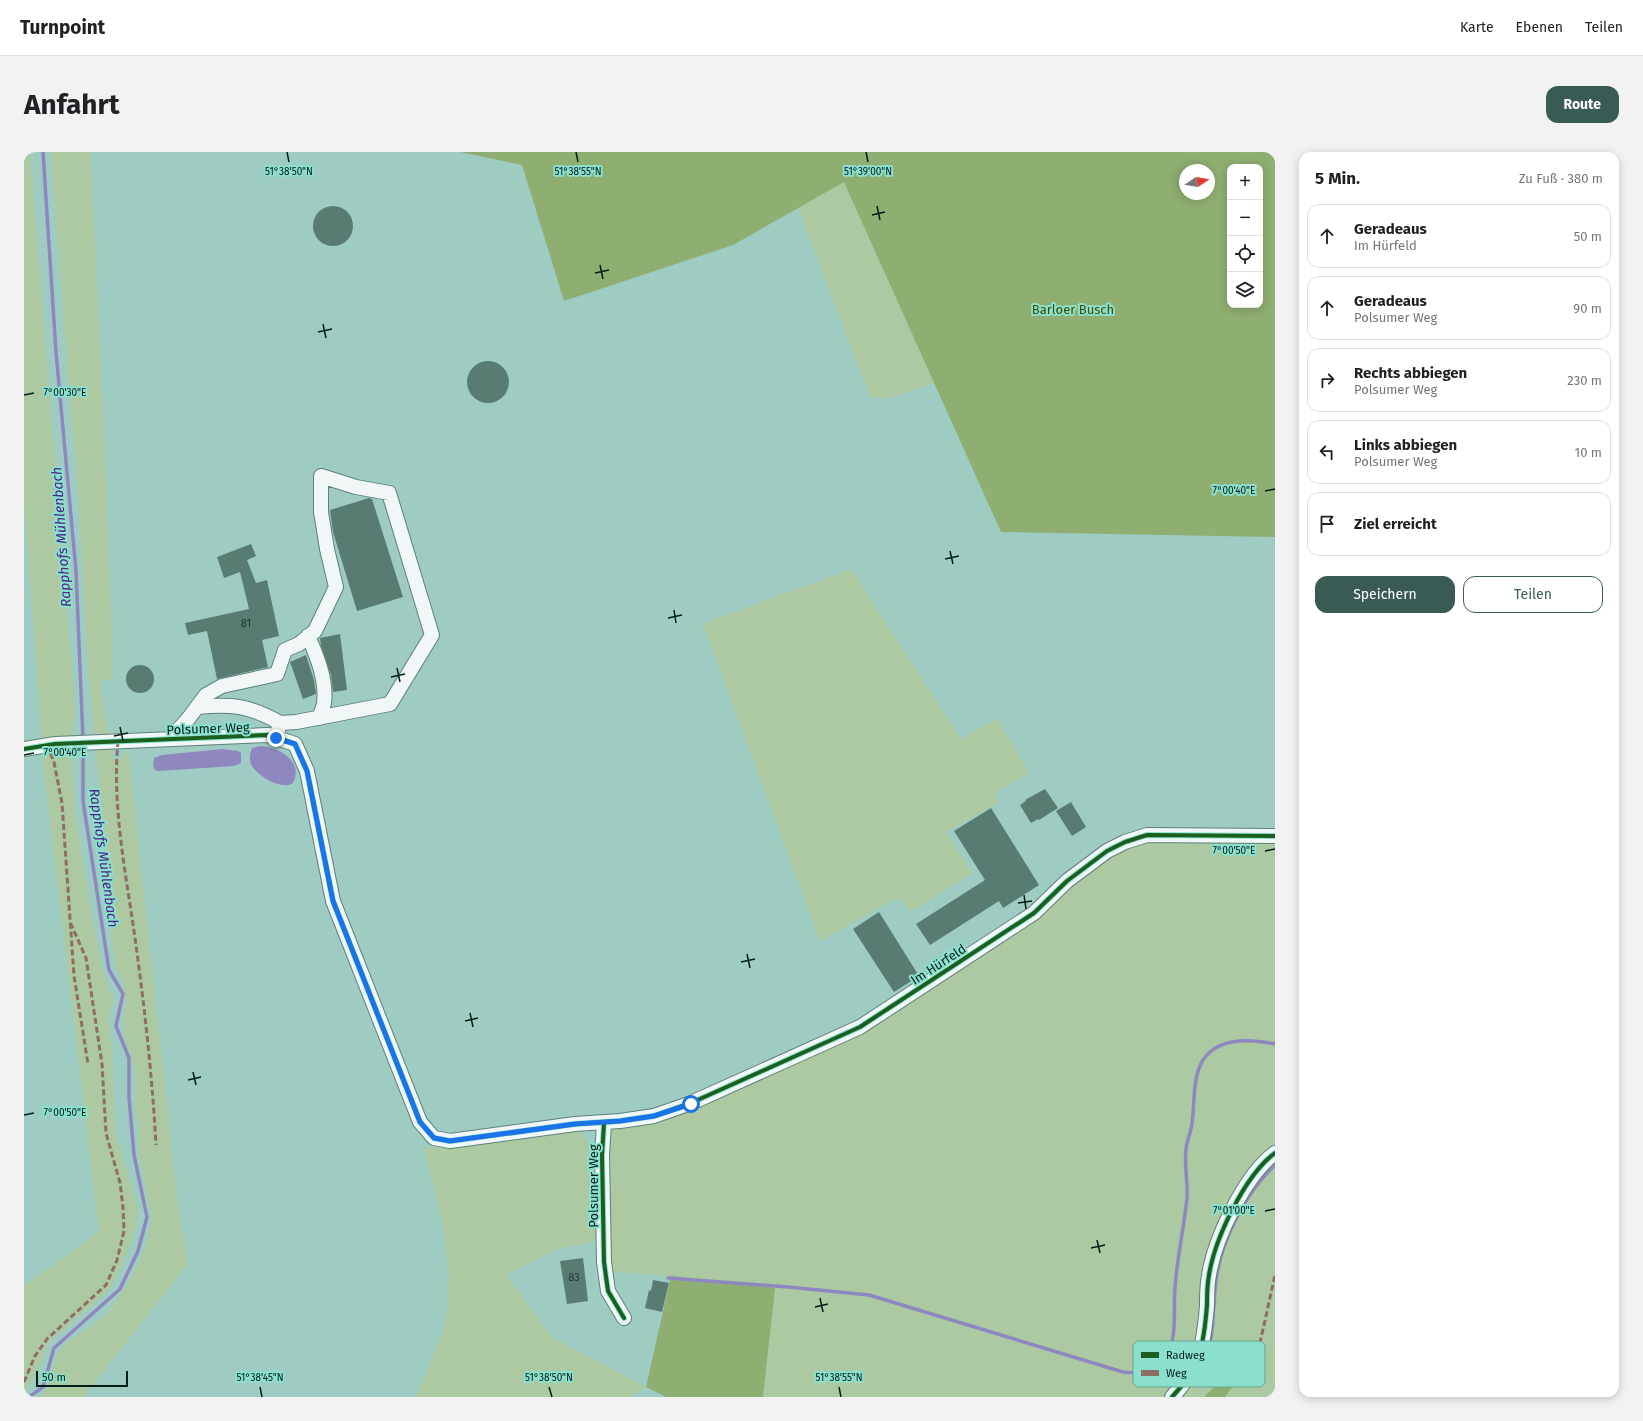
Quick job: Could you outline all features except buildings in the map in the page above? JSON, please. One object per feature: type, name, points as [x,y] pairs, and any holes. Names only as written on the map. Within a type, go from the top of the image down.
[{"type":"street","points":[[170,739],[196,707],[206,695],[222,686],[278,674],[285,650],[299,644],[315,631],[336,587],[327,549],[321,512],[322,476],[356,487],[389,493],[432,635],[390,704],[296,722],[280,723],[263,713],[238,706],[221,704],[196,707]]},
{"type":"street","points":[[308,636],[317,657],[324,687],[324,703],[319,718]]},
{"type":"street","points":[[276,738],[280,723]]},
{"type":"street","name":"Polsumer Weg","points":[[24,749],[55,744],[268,735],[295,744],[307,771],[333,901],[420,1122],[434,1138],[450,1141],[575,1124],[604,1122],[602,1155],[604,1262],[608,1292],[624,1318]]},
{"type":"street","name":"Im Hürfeld","points":[[604,1122],[654,1116],[691,1104],[860,1027],[1034,913],[1067,881],[1108,851],[1125,842],[1147,835],[1275,836]]},
{"type":"street","points":[[1203,1341],[1209,1275],[1215,1246],[1236,1202],[1255,1174],[1275,1153]]},
{"type":"street","points":[[1172,1397],[1180,1387]]},
{"type":"green space","points":[[24,152],[30,152],[75,710],[72,738],[42,739],[24,500]]},
{"type":"green space","points":[[51,152],[91,152],[109,547],[113,679],[100,680],[105,719],[111,737],[94,737],[85,622],[79,500]]},
{"type":"green space","name":"Barloer Busch","points":[[460,152],[1275,152],[1275,537],[1001,532],[844,182],[733,245],[564,301],[522,165]]},
{"type":"green space","points":[[844,182],[934,383],[887,399],[870,397],[798,208]]},
{"type":"green space","points":[[851,569],[961,739],[997,718],[1029,773],[994,794],[999,802],[946,832],[972,873],[911,912],[899,897],[820,941],[703,624]]},
{"type":"green space","points":[[114,746],[112,758],[120,760],[128,748],[178,1207],[188,1264],[83,1397],[39,1397],[47,1388],[56,1356],[63,1345],[104,1317],[129,1282],[142,1255],[152,1222],[138,1147],[139,1127],[135,1114],[136,1085],[133,1063],[124,1033],[123,1016],[126,1004],[123,982],[115,964],[110,927],[111,884],[95,748]]},
{"type":"green space","points":[[56,749],[71,749],[76,818],[91,912],[104,976],[114,1000],[109,1016],[113,1067],[115,1131],[138,1209],[134,1235],[122,1266],[111,1287],[49,1342],[38,1371],[24,1393],[24,1286],[99,1232],[42,754]]},
{"type":"green space","points":[[1275,839],[1275,1142],[1261,1156],[1214,1234],[1201,1334],[1198,1341],[1133,1341],[1133,1387],[1174,1387],[1165,1397],[763,1397],[775,1288],[671,1276],[609,1271],[607,1238],[552,1251],[506,1275],[552,1337],[646,1387],[631,1397],[416,1397],[442,1334],[448,1308],[449,1276],[443,1224],[424,1148],[578,1128],[596,1155],[608,1179],[613,1126],[840,1041],[1086,869],[1139,840]]},
{"type":"green space","points":[[1275,1161],[1275,1397],[1177,1397],[1185,1387],[1265,1387],[1265,1341],[1200,1341],[1212,1284],[1233,1217],[1258,1177]]},
{"type":"green space","points":[[671,1276],[775,1288],[763,1397],[666,1397],[646,1387]]},
{"type":"green space","points":[[1214,1387],[1232,1387],[1225,1397],[1204,1397]]},
{"type":"shaded area","points":[[260,746],[275,749],[288,757],[295,768],[296,775],[293,783],[288,785],[276,784],[254,769],[250,762],[252,748]]},
{"type":"shaded area","points":[[223,749],[238,751],[241,753],[241,763],[234,766],[158,771],[155,770],[153,766],[154,758],[162,755]]},
{"type":"waterway","name":"Rapphofs Mühlenbach","points":[[43,152],[56,352],[76,571],[83,739]]},
{"type":"waterway","name":"Rapphofs Mühlenbach","points":[[29,1397],[43,1387],[54,1348],[120,1289],[138,1251],[147,1217],[134,1155],[129,1097],[129,1058],[116,1026],[123,994],[109,970],[83,801],[83,745]]},
{"type":"waterway","points":[[1172,1341],[1174,1332],[1176,1277],[1187,1198],[1185,1161],[1186,1149],[1193,1115],[1194,1091],[1199,1067],[1209,1053],[1217,1047],[1226,1044],[1246,1041],[1275,1044]]},
{"type":"waterway","points":[[1210,1341],[1216,1280],[1223,1249],[1236,1218],[1245,1203],[1264,1176],[1275,1165]]},
{"type":"waterway","points":[[668,1278],[869,1295],[1123,1372],[1133,1373]]},
{"type":"marked path","points":[[118,741],[117,789],[120,836],[144,1011],[150,1064],[156,1145]]},
{"type":"marked path","points":[[47,745],[54,762],[62,803],[74,976],[88,1064]]},
{"type":"marked path","points":[[24,1382],[35,1356],[47,1339],[106,1285],[117,1260],[124,1231],[120,1183],[106,1133],[102,1064],[86,958],[71,924]]},
{"type":"marked path","points":[[1260,1341],[1275,1275]]},
{"type":"cycle path","points":[[24,749],[55,744],[268,735],[295,744],[307,771],[333,901],[420,1122],[434,1138],[450,1141],[575,1124],[620,1121],[654,1116],[691,1103],[860,1027],[1034,913],[1067,881],[1107,851],[1125,842],[1147,835],[1275,836]]},
{"type":"cycle path","points":[[604,1123],[602,1155],[604,1262],[608,1291],[624,1318]]},
{"type":"cycle path","points":[[1202,1341],[1207,1305],[1207,1286],[1212,1260],[1218,1243],[1233,1208],[1253,1176],[1275,1153]]},
{"type":"cycle path","points":[[1172,1397],[1180,1387]]},
{"type":"route","points":[[276,738],[295,744],[307,771],[333,901],[420,1122],[434,1138],[450,1141],[575,1124],[620,1121],[654,1116],[691,1104]]}]
